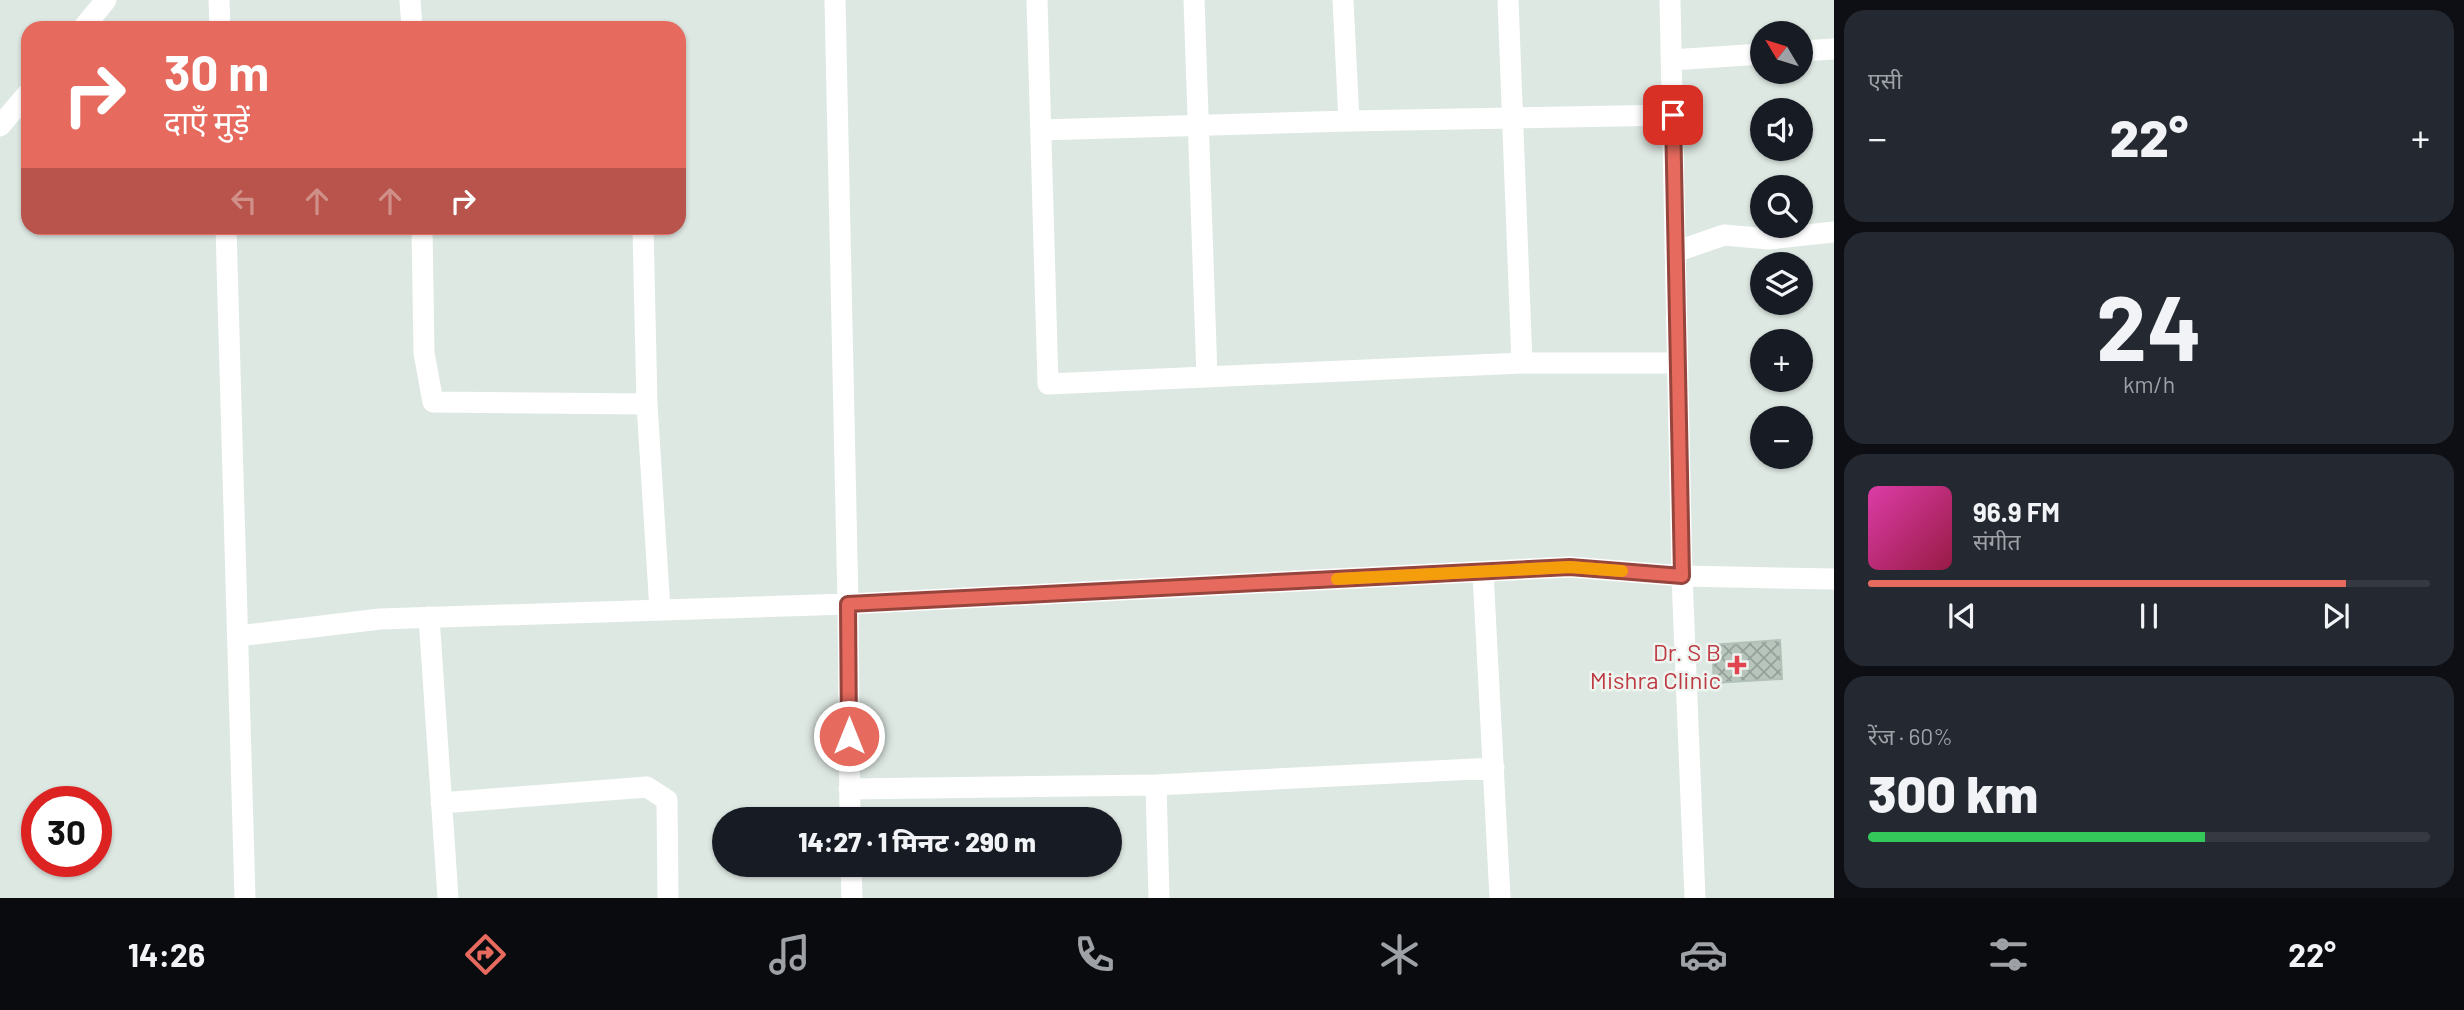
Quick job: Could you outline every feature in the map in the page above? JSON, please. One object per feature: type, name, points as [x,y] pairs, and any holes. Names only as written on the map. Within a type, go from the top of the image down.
[{"type":"street","points":[[89,21],[106,0]]},
{"type":"street","points":[[219,0],[220,21]]},
{"type":"street","points":[[410,0],[412,21]]},
{"type":"street","points":[[835,0],[850,807]]},
{"type":"street","points":[[1037,0],[1048,384],[1522,362],[1678,363]]},
{"type":"street","points":[[1194,0],[1207,377]]},
{"type":"street","points":[[1343,0],[1349,121]]},
{"type":"street","points":[[1508,0],[1522,362]]},
{"type":"street","points":[[1670,0],[1682,576],[1695,898]]},
{"type":"street","points":[[1813,50],[1834,49]]},
{"type":"street","points":[[1671,60],[1750,55]]},
{"type":"street","points":[[0,126],[21,101]]},
{"type":"street","points":[[1041,130],[1673,115]]},
{"type":"street","points":[[1675,252],[1724,235],[1769,239],[1834,232]]},
{"type":"street","points":[[226,235],[245,898]]},
{"type":"street","points":[[422,235],[424,353],[433,402],[647,404]]},
{"type":"street","points":[[643,235],[647,404],[660,610]]},
{"type":"street","points":[[238,636],[380,619],[848,604],[1570,567],[1682,576],[1834,579]]},
{"type":"street","points":[[1483,572],[1500,898]]},
{"type":"street","points":[[429,617],[448,898]]},
{"type":"street","points":[[849,789],[1156,785],[1494,768]]},
{"type":"street","points":[[1156,785],[1158,898]]},
{"type":"street","points":[[441,803],[647,787],[667,800],[668,898]]},
{"type":"street","points":[[851,877],[852,898]]},
{"type":"building","points":[[1780,640],[1782,679],[1714,683],[1712,645]]},
{"type":"slow traffic","points":[[1337,579],[1570,567],[1622,571]]},
{"type":"place","name":"Dr. S B Mishra Clinic","points":[[1737,665]]},
{"type":"route","points":[[849,736],[848,604],[1570,567],[1682,576],[1673,115]]}]
